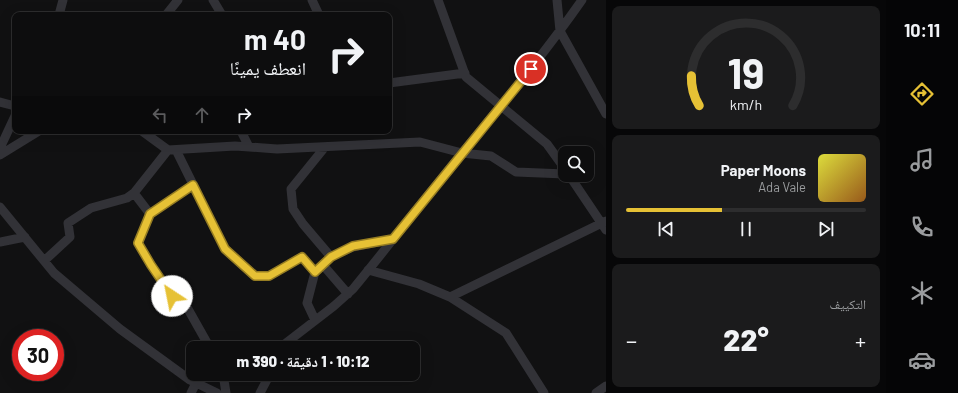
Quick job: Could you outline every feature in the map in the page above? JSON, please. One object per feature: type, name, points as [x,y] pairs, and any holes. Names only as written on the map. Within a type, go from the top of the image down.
[{"type":"street","points":[[61,12],[64,0]]},
{"type":"street","points":[[168,12],[178,0]]},
{"type":"street","points":[[213,0],[220,12]]},
{"type":"street","points":[[312,0],[318,12]]},
{"type":"street","points":[[438,0],[466,77],[547,144],[558,159]]},
{"type":"street","points":[[557,0],[560,31],[606,114]]},
{"type":"street","points":[[289,341],[348,294],[501,107],[582,0]]},
{"type":"street","points":[[392,83],[465,73]]},
{"type":"street","points":[[0,102],[12,105]]},
{"type":"street","points":[[0,148],[12,122]]},
{"type":"street","points":[[0,155],[34,134]]},
{"type":"street","points":[[147,134],[172,150],[193,185],[225,249],[255,276],[269,276],[302,257],[315,272]]},
{"type":"street","points":[[242,134],[249,147]]},
{"type":"street","points":[[44,261],[70,237],[68,223],[91,208],[127,198],[134,193],[172,150],[235,146],[277,149],[420,142],[462,153],[491,156],[516,172],[558,174]]},
{"type":"street","points":[[325,147],[291,189],[293,209],[303,224],[331,257]]},
{"type":"street","points":[[450,297],[605,225],[574,182]]},
{"type":"street","points":[[193,185],[150,214],[138,243],[172,296],[188,309],[206,341]]},
{"type":"street","points":[[134,193],[150,214]]},
{"type":"street","points":[[0,207],[54,273],[120,329],[190,380],[217,393]]},
{"type":"street","points":[[0,242],[25,237]]},
{"type":"street","points":[[315,320],[307,303],[315,272],[331,257],[353,246],[393,239]]},
{"type":"street","points":[[323,265],[348,294]]},
{"type":"street","points":[[368,270],[419,284],[450,297],[506,333],[544,393]]},
{"type":"street","points":[[224,381],[226,393]]},
{"type":"street","points":[[260,393],[266,381]]},
{"type":"street","points":[[191,393],[196,383]]},
{"type":"street","points":[[596,393],[606,386]]},
{"type":"route","points":[[172,296],[138,243],[150,214],[193,185],[225,249],[255,276],[269,276],[302,257],[315,272],[331,257],[353,246],[393,239],[531,69]]}]
